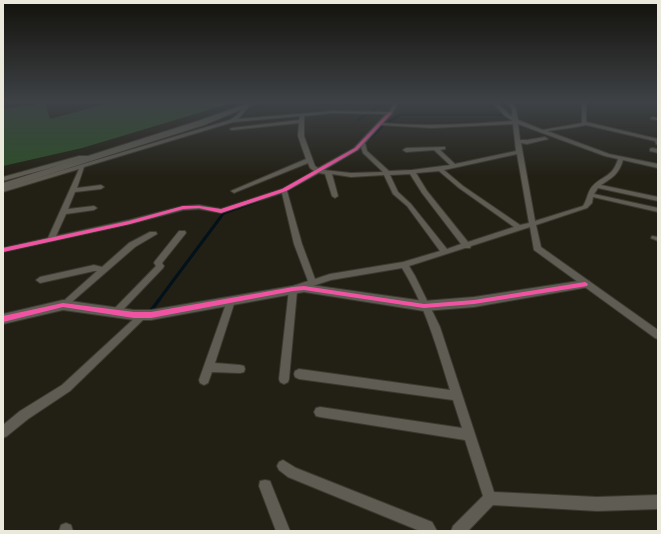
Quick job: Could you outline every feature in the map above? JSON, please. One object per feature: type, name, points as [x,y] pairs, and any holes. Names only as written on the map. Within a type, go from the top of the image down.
[{"type":"street","points":[[3,186],[184,128]]},
{"type":"street","points":[[178,130],[190,128]]},
{"type":"street","points":[[3,190],[209,128]]},
{"type":"street","points":[[232,129],[241,128]]},
{"type":"street","points":[[301,128],[301,136],[312,167],[324,172],[351,175],[440,169],[519,152]]},
{"type":"street","points":[[3,250],[130,222],[184,208],[199,207],[221,211],[284,190],[324,172],[363,145],[379,128]]},
{"type":"street","points":[[516,128],[519,152],[537,248],[585,284],[658,335]]},
{"type":"street","points":[[534,128],[621,158],[658,166]]},
{"type":"street","points":[[542,131],[563,128]]},
{"type":"street","points":[[602,128],[636,138],[657,140],[658,144]]},
{"type":"street","points":[[518,141],[527,142],[545,139]]},
{"type":"street","points":[[363,145],[365,152],[386,173],[395,193],[409,205],[445,252]]},
{"type":"street","points":[[406,150],[443,148]]},
{"type":"street","points":[[436,149],[454,166]]},
{"type":"street","points":[[3,179],[79,158],[89,158]]},
{"type":"street","points":[[292,289],[312,282],[348,273],[404,265],[585,207],[588,205],[593,189],[614,175],[619,167],[621,158]]},
{"type":"street","points":[[234,191],[309,160]]},
{"type":"street","points":[[51,240],[82,168],[80,166]]},
{"type":"street","points":[[440,169],[461,187],[519,228]]},
{"type":"street","points":[[324,172],[335,196]]},
{"type":"street","points":[[412,172],[424,192],[466,246]]},
{"type":"street","points":[[597,186],[658,199]]},
{"type":"street","points":[[73,190],[101,187]]},
{"type":"street","points":[[284,190],[298,244],[312,282]]},
{"type":"street","points":[[592,195],[658,210]]},
{"type":"street","points":[[63,212],[94,208]]},
{"type":"street","points":[[116,312],[160,266],[158,263],[182,233]]},
{"type":"street","points":[[63,305],[132,245],[153,234]]},
{"type":"street","points":[[404,265],[411,276],[435,327],[490,498]]},
{"type":"street","points":[[40,280],[94,268],[103,270]]},
{"type":"street","points":[[3,319],[63,305],[146,316],[304,288],[424,306],[474,302],[585,284]]},
{"type":"street","points":[[284,379],[292,289]]},
{"type":"street","points":[[204,380],[231,301]]},
{"type":"street","points":[[3,432],[24,415],[66,388],[146,316]]},
{"type":"street","points":[[209,367],[240,368]]},
{"type":"street","points":[[299,374],[458,396]]},
{"type":"street","points":[[320,412],[470,434]]},
{"type":"street","points":[[283,466],[292,473],[427,527],[430,531]]},
{"type":"street","points":[[265,486],[283,531]]},
{"type":"street","points":[[490,498],[597,504],[658,502]]},
{"type":"street","points":[[460,530],[490,498]]},
{"type":"green space","points":[[3,128],[149,128],[82,148],[3,166]]},
{"type":"waterway","points":[[351,154],[364,145],[381,128]]},
{"type":"waterway","points":[[287,191],[352,153]]},
{"type":"waterway","points":[[219,219],[224,213],[258,201]]},
{"type":"waterway","points":[[158,301],[220,218]]},
{"type":"waterway","points":[[149,313],[159,300]]},
{"type":"cycle path","points":[[3,250],[130,222],[183,208],[199,207],[221,211],[284,190],[356,149],[376,128]]},
{"type":"cycle path","points":[[3,319],[63,305],[134,315],[151,315],[304,288],[424,306],[474,302],[585,284]]}]
